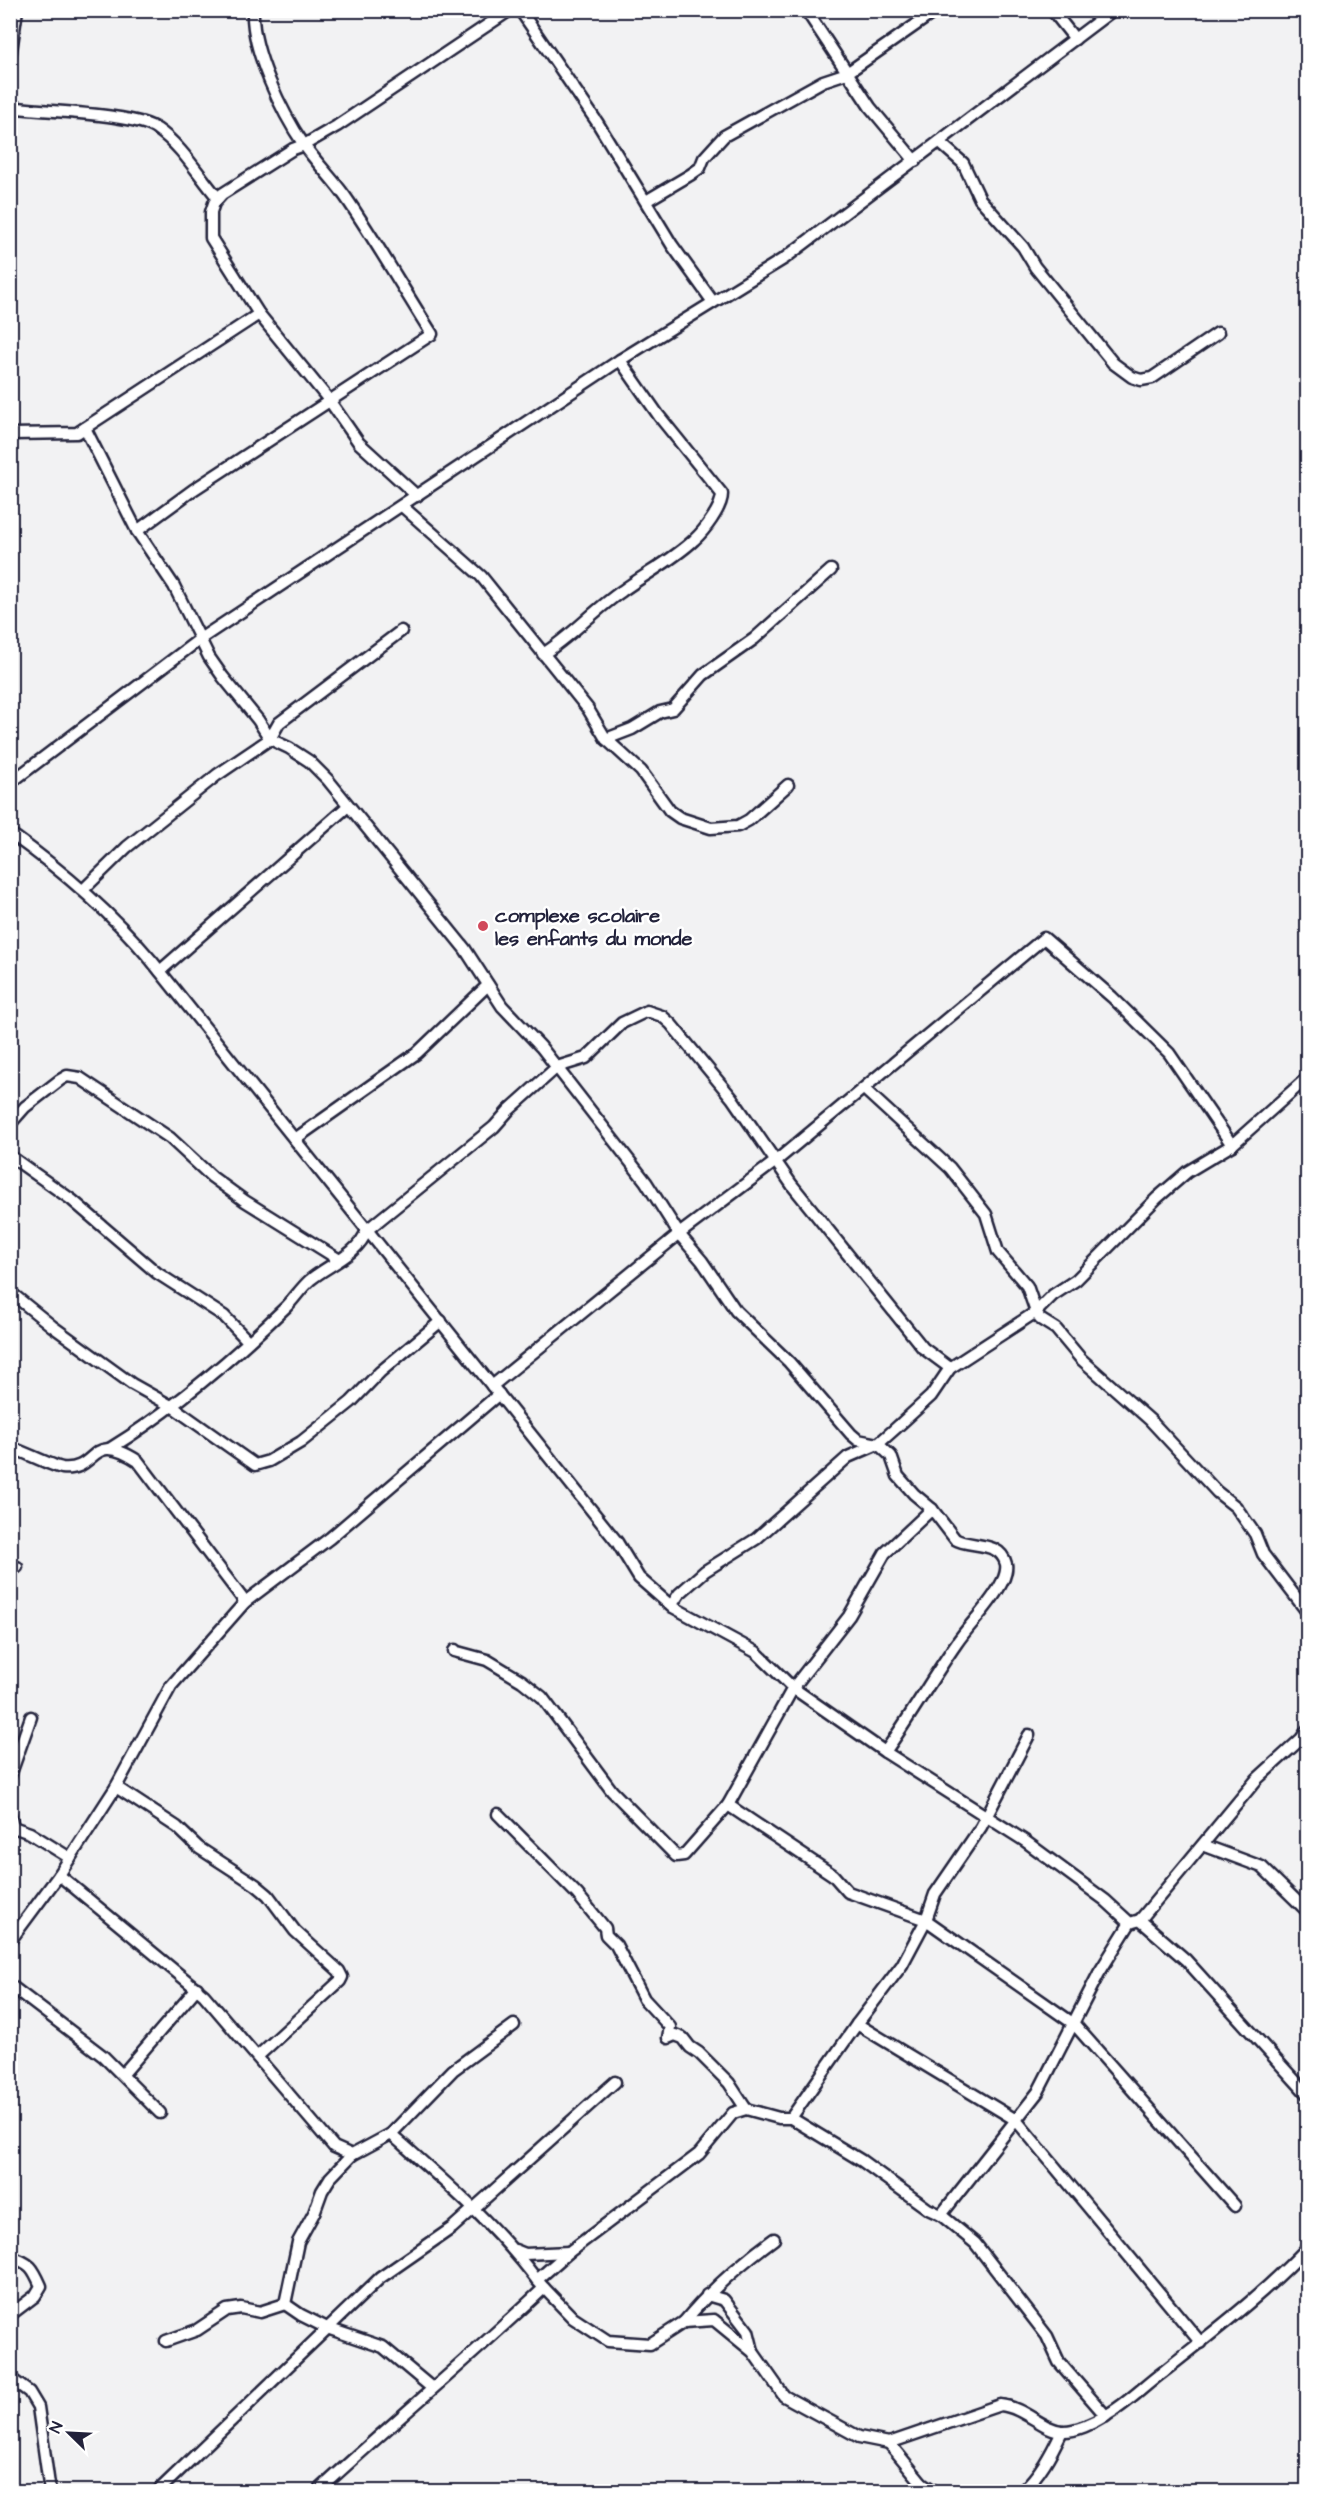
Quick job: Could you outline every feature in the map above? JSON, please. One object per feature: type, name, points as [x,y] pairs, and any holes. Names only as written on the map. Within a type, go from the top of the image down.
[{"type":"street","points":[[10,58],[17,10]]},
{"type":"street","points":[[137,531],[192,490],[432,334],[336,183],[304,145],[264,70],[253,21],[253,10]]},
{"type":"street","points":[[417,496],[359,443],[329,400],[259,314],[211,238],[211,212],[214,203],[219,198],[293,149],[337,126],[510,10]]},
{"type":"street","points":[[520,10],[597,122],[672,245],[713,302]]},
{"type":"street","points":[[806,10],[870,107],[915,161]]},
{"type":"street","points":[[646,201],[690,176],[724,136],[823,81],[847,73],[937,10]]},
{"type":"street","points":[[1052,10],[1075,39]]},
{"type":"street","points":[[10,783],[200,639],[620,360],[785,258],[1113,10]]},
{"type":"street","points":[[10,107],[132,121],[154,127],[179,149],[219,198]]},
{"type":"street","points":[[939,142],[963,163],[980,199],[1023,247],[1035,267],[1120,370],[1141,380],[1152,378],[1218,333]]},
{"type":"street","points":[[10,434],[77,433],[259,314]]},
{"type":"street","points":[[543,654],[565,640],[620,592],[695,540],[714,514],[722,498],[722,494],[659,416],[620,360]]},
{"type":"street","points":[[85,428],[137,531],[174,586],[200,639],[223,677],[258,720],[270,739],[309,761],[328,780],[439,916],[502,1006],[557,1067],[646,1182],[679,1234],[702,1261],[736,1311],[789,1362],[851,1434],[858,1440],[878,1444],[891,1456],[898,1476],[932,1509],[955,1539],[960,1542],[987,1545],[1005,1561],[1005,1573],[993,1598],[956,1643],[885,1752]]},
{"type":"street","points":[[402,506],[481,576],[588,709],[606,739],[641,771],[670,811],[680,818],[711,828],[724,829],[738,826],[749,820],[788,785]]},
{"type":"street","points":[[606,739],[632,729],[660,712],[673,709],[703,675],[754,639],[831,570]]},
{"type":"street","points":[[84,889],[128,847],[217,775],[270,739],[279,723],[401,632]]},
{"type":"street","points":[[160,970],[348,806]]},
{"type":"street","points":[[10,833],[84,889],[123,926],[618,1542],[639,1578],[672,1606],[756,1652],[793,1688],[885,1752],[1043,1854],[1186,1960],[1308,2095]]},
{"type":"street","points":[[10,1941],[59,1875],[116,1787],[171,1686],[245,1602],[330,1538],[495,1390],[679,1234],[776,1161],[1044,938],[1112,997],[1169,1053],[1232,1145]]},
{"type":"street","points":[[295,1139],[417,1053],[488,985]]},
{"type":"street","points":[[10,1447],[61,1468],[86,1462],[101,1450],[111,1448],[173,1407],[286,1307],[309,1281],[338,1259],[353,1251],[367,1230],[494,1127],[509,1110],[557,1067],[586,1058],[630,1017],[647,1011],[654,1012],[671,1024],[725,1090],[826,1228],[923,1348],[950,1368]]},
{"type":"street","points":[[10,1124],[25,1107],[60,1080],[67,1076],[80,1078],[170,1138],[212,1177],[245,1201],[338,1259]]},
{"type":"street","points":[[672,1606],[679,1594],[705,1571],[756,1539],[848,1456],[878,1444],[931,1396],[950,1368],[1036,1312],[1053,1295],[1076,1280],[1157,1198],[1187,1172],[1232,1145],[1308,1077]]},
{"type":"street","points":[[864,1089],[950,1168],[986,1214],[998,1252],[1027,1286],[1040,1319],[1056,1329],[1081,1359],[1149,1420],[1217,1492],[1236,1506],[1254,1534],[1263,1554],[1308,1613]]},
{"type":"street","points":[[10,1156],[72,1200],[157,1273],[224,1316],[248,1341]]},
{"type":"street","points":[[10,1292],[52,1326],[124,1378],[173,1407],[250,1462],[261,1464],[302,1442],[351,1402],[380,1372],[441,1321]]},
{"type":"street","points":[[111,1448],[120,1450],[138,1461],[245,1602]]},
{"type":"street","points":[[455,1650],[487,1660],[507,1671],[542,1697],[612,1791],[676,1856],[684,1855],[728,1805],[793,1688],[849,1616],[885,1553],[932,1509]]},
{"type":"street","points":[[10,1776],[31,1717]]},
{"type":"street","points":[[941,2215],[1038,2092],[1099,1973],[1135,1922],[1257,1779],[1300,1739],[1308,1728]]},
{"type":"street","points":[[791,2118],[902,1965],[926,1920],[935,1894],[986,1817],[1029,1735]]},
{"type":"street","points":[[116,1787],[177,1827],[199,1848],[256,1885],[268,1895],[295,1931],[339,1971],[342,1977],[339,1981],[258,2056]]},
{"type":"street","points":[[728,1805],[833,1875],[848,1892],[926,1920],[1074,2024],[1235,2206]]},
{"type":"street","points":[[10,1814],[12,1826],[30,1833],[70,1858]]},
{"type":"street","points":[[498,1814],[577,1894],[605,1928],[606,1935],[616,1945],[644,1999],[670,2027],[668,2038],[675,2035],[683,2038],[729,2083],[746,2109]]},
{"type":"street","points":[[1203,1845],[1262,1867],[1308,1912]]},
{"type":"street","points":[[59,1875],[197,1988],[258,2056],[334,2147],[352,2156]]},
{"type":"street","points":[[10,1985],[83,2039],[123,2074],[160,2113]]},
{"type":"street","points":[[123,2074],[197,1988]]},
{"type":"street","points":[[857,2024],[1016,2120],[1201,2343]]},
{"type":"street","points":[[285,2304],[298,2241],[330,2178],[352,2156],[391,2134],[453,2070],[514,2025]]},
{"type":"street","points":[[158,2492],[380,2278],[452,2228],[615,2082]]},
{"type":"street","points":[[317,2492],[489,2340],[569,2252],[699,2154],[733,2113],[746,2109],[779,2118],[791,2118],[862,2161],[928,2209],[941,2215],[975,2243],[1047,2336],[1059,2362],[1106,2416]]},
{"type":"street","points":[[391,2134],[475,2208],[515,2250],[540,2284],[573,2318],[608,2341],[650,2344],[684,2322],[732,2271],[774,2239]]},
{"type":"street","points":[[684,2322],[714,2319],[753,2352],[784,2396],[859,2437],[889,2443],[1000,2405],[1017,2408],[1062,2431],[1081,2427],[1106,2416],[1201,2343],[1225,2320],[1278,2278],[1308,2247]]},
{"type":"street","points":[[515,2250],[525,2254],[569,2252]]},
{"type":"street","points":[[10,2257],[22,2260],[32,2267],[41,2286],[35,2296],[10,2315]]},
{"type":"street","points":[[707,2295],[724,2300],[748,2331],[753,2352]]},
{"type":"street","points":[[285,2304],[327,2328],[383,2347],[432,2388]]},
{"type":"street","points":[[166,2341],[197,2330],[226,2310],[241,2308],[260,2313],[285,2304]]},
{"type":"street","points":[[10,2378],[29,2392],[38,2407],[50,2492]]},
{"type":"street","points":[[1021,2492],[1032,2482],[1048,2460],[1062,2431]]},
{"type":"street","points":[[889,2443],[922,2483],[936,2492]]},
{"type":"street","points":[[914,2492],[922,2483]]},
{"type":"place","name":"complexe scolaire les enfants du monde","points":[[483,926]]}]
